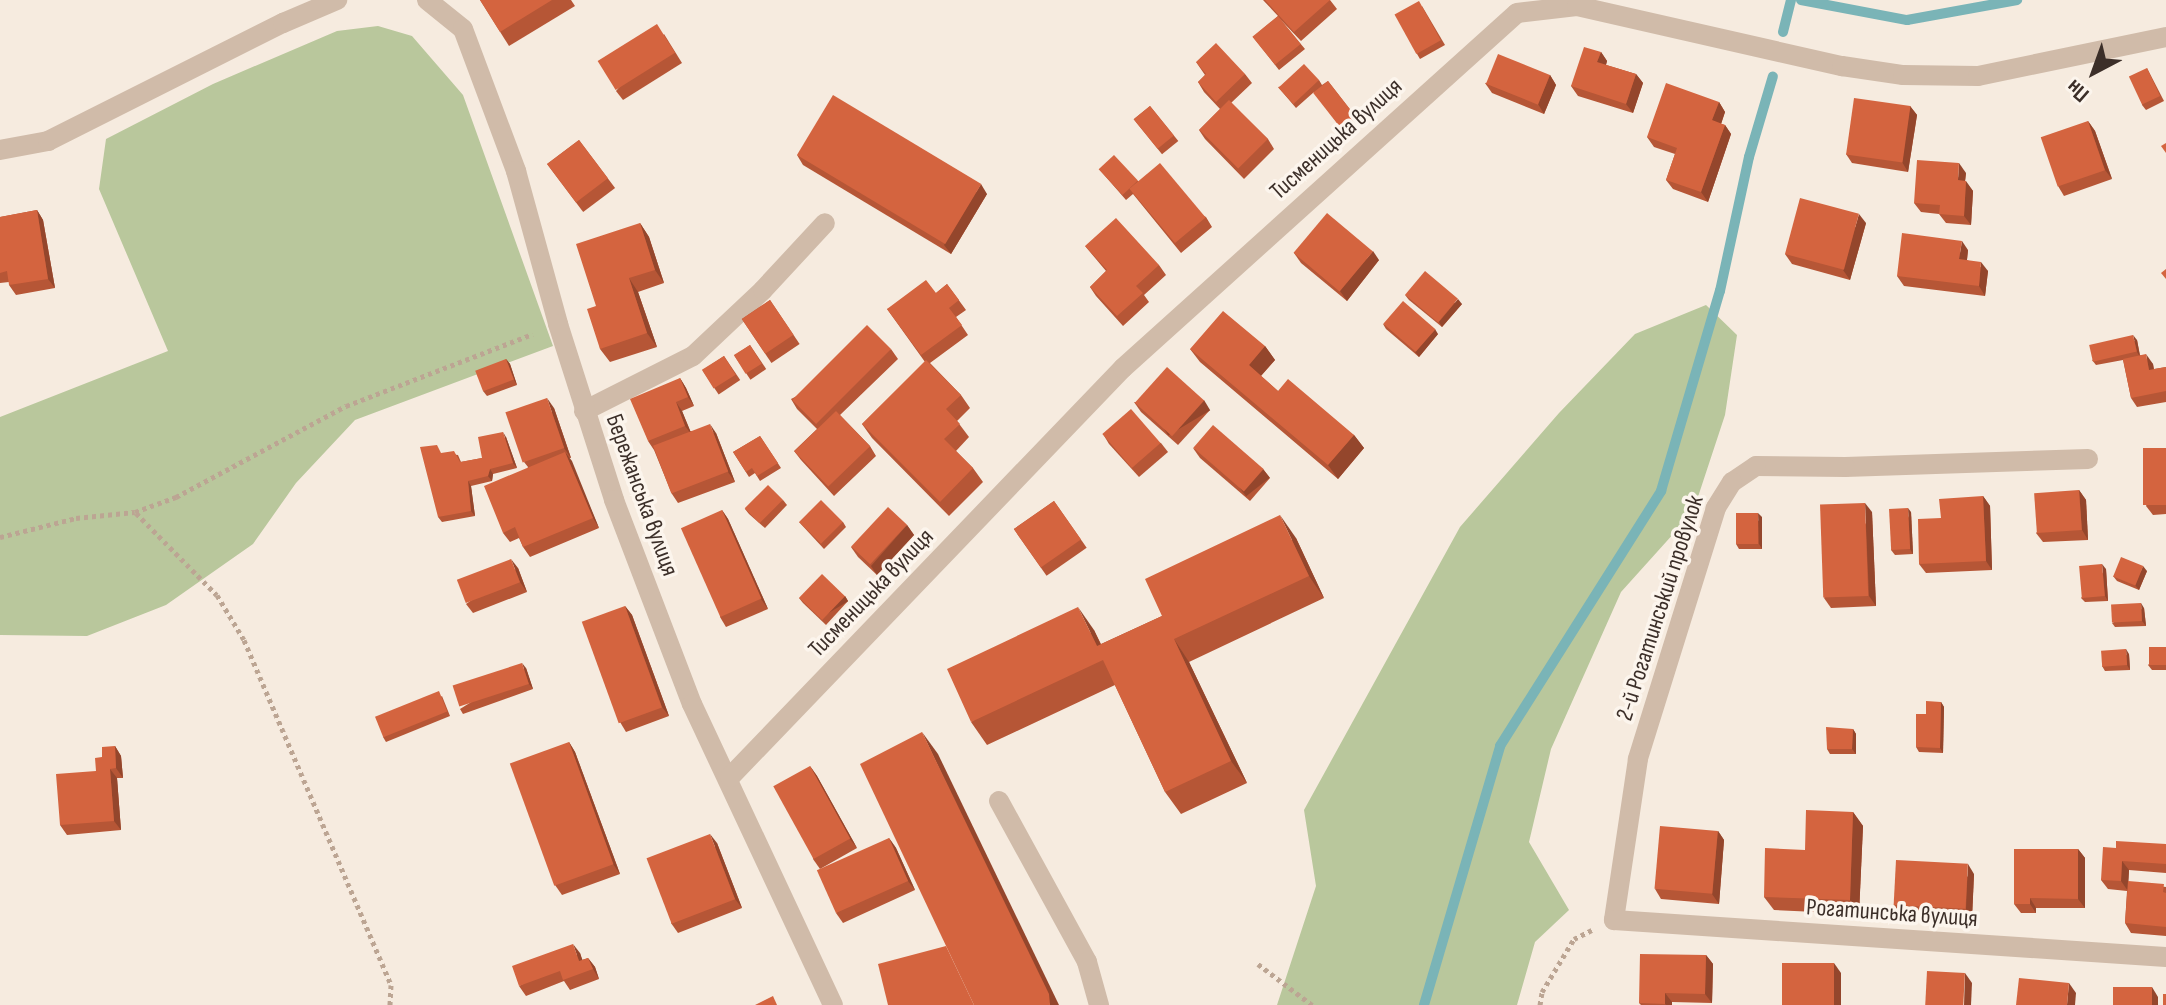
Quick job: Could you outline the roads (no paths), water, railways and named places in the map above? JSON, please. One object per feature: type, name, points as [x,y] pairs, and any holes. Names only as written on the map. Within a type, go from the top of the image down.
[{"type":"street","points":[[0,150],[48,141],[283,23],[337,0]]},
{"type":"street","name":"Бережанська вулиця","points":[[427,0],[463,29],[516,171],[584,411],[692,704],[730,777],[833,1005]]},
{"type":"street","name":"Тисменицька вулиця","points":[[730,777],[1123,368],[1517,13],[1577,6],[1842,66],[1903,75],[1978,76],[2166,37]]},
{"type":"street","points":[[584,411],[693,356],[763,290],[825,223]]},
{"type":"street","name":"2-й Рогатинський провулок","points":[[1614,920],[1638,759],[1716,508],[1732,482],[1756,466],[1845,467],[2088,459]]},
{"type":"street","points":[[999,801],[1087,962],[1099,1005]]},
{"type":"street","name":"Рогатинська вулиця","points":[[1614,920],[2166,957]]},
{"type":"waterway","points":[[1783,32],[1791,0]]},
{"type":"waterway","points":[[1801,0],[1907,20],[2017,0]]},
{"type":"waterway","points":[[1424,1005],[1500,746],[1661,491],[1720,291],[1749,157],[1773,76]]}]
